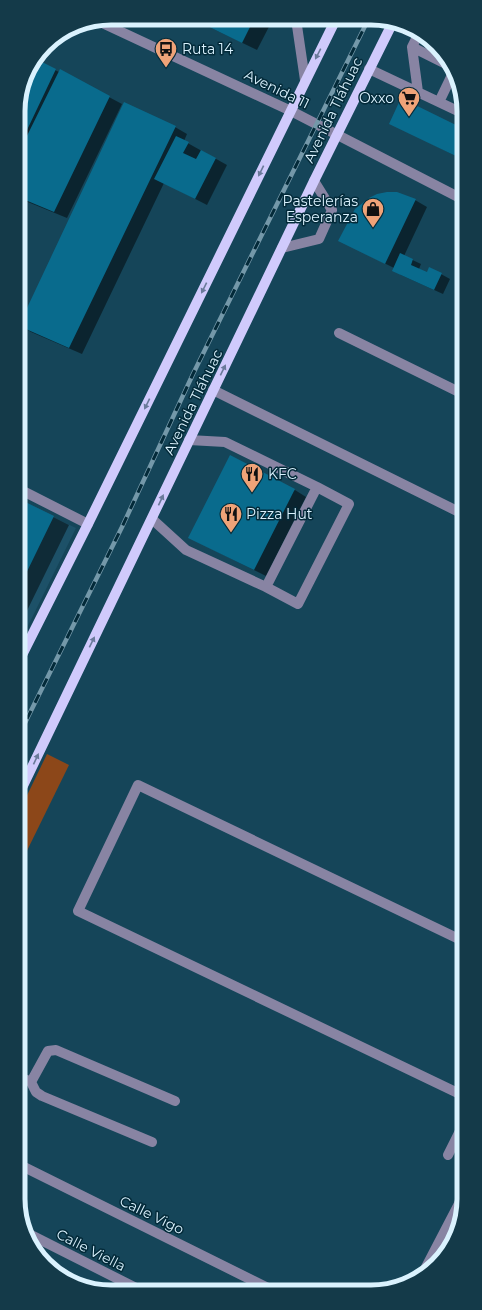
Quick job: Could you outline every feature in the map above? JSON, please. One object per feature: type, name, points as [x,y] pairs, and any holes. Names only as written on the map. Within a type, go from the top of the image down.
[{"type":"main road","points":[[25,649],[333,25]]},
{"type":"main road","name":"Avenida Tláhuac","points":[[25,781],[336,134],[390,28]]},
{"type":"street","name":"Avenida 11","points":[[107,25],[291,111],[457,196]]},
{"type":"street","points":[[297,25],[305,80]]},
{"type":"street","points":[[417,39],[412,47],[418,92]]},
{"type":"street","points":[[412,47],[440,61]]},
{"type":"street","points":[[369,69],[457,111]]},
{"type":"street","points":[[439,102],[450,79]]},
{"type":"street","points":[[282,248],[319,239],[332,210],[314,181]]},
{"type":"street","points":[[339,333],[457,391]]},
{"type":"street","points":[[213,390],[457,511]]},
{"type":"street","points":[[152,519],[186,550],[266,587],[298,604],[349,504],[225,442],[189,440]]},
{"type":"street","points":[[266,587],[317,487]]},
{"type":"street","points":[[25,492],[88,524]]},
{"type":"street","points":[[457,938],[138,785],[78,911],[457,1093]]},
{"type":"street","points":[[31,1082],[48,1051],[56,1050],[175,1101]]},
{"type":"street","points":[[25,1079],[31,1082],[36,1092],[42,1096],[152,1142]]},
{"type":"street","points":[[448,1155],[457,1137]]},
{"type":"street","name":"Calle Vigo","points":[[25,1167],[262,1285]]},
{"type":"street","points":[[428,1263],[456,1209]]},
{"type":"street","name":"Calle Viella","points":[[34,1237],[130,1285]]},
{"type":"shaded area","points":[[25,502],[76,528],[25,632]]},
{"type":"shaded area","points":[[47,754],[69,765],[25,855],[25,800]]},
{"type":"building","points":[[205,25],[251,25],[242,43]]},
{"type":"building","points":[[41,62],[56,69],[25,134],[25,106],[28,89],[34,73]]},
{"type":"building","points":[[60,69],[110,96],[54,212],[25,200],[25,140]]},
{"type":"building","points":[[401,98],[457,126],[457,157],[389,124]]},
{"type":"building","points":[[124,102],[176,126],[69,348],[25,329],[25,312]]},
{"type":"building","points":[[176,136],[189,142],[183,153],[196,159],[201,150],[216,158],[195,199],[154,179]]},
{"type":"building","name":"Pastelerías Esperanza","points":[[397,192],[416,199],[385,264],[338,241],[355,209],[369,198],[377,194]]},
{"type":"building","points":[[400,253],[413,259],[411,265],[427,272],[429,267],[442,273],[434,290],[392,271]]},
{"type":"building","points":[[230,455],[295,489],[254,570],[188,538]]},
{"type":"building","points":[[25,502],[54,516],[25,576]]},
{"type":"railway","points":[[25,723],[122,527],[193,374],[366,25]]},
{"type":"place","name":"Ruta 14","points":[[166,68]]},
{"type":"place","name":"Oxxo","points":[[409,118]]},
{"type":"place","name":"Pastelerías Esperanza","points":[[373,228]]},
{"type":"place","name":"KFC","points":[[252,494]]},
{"type":"place","name":"Pizza Hut","points":[[231,534]]}]
